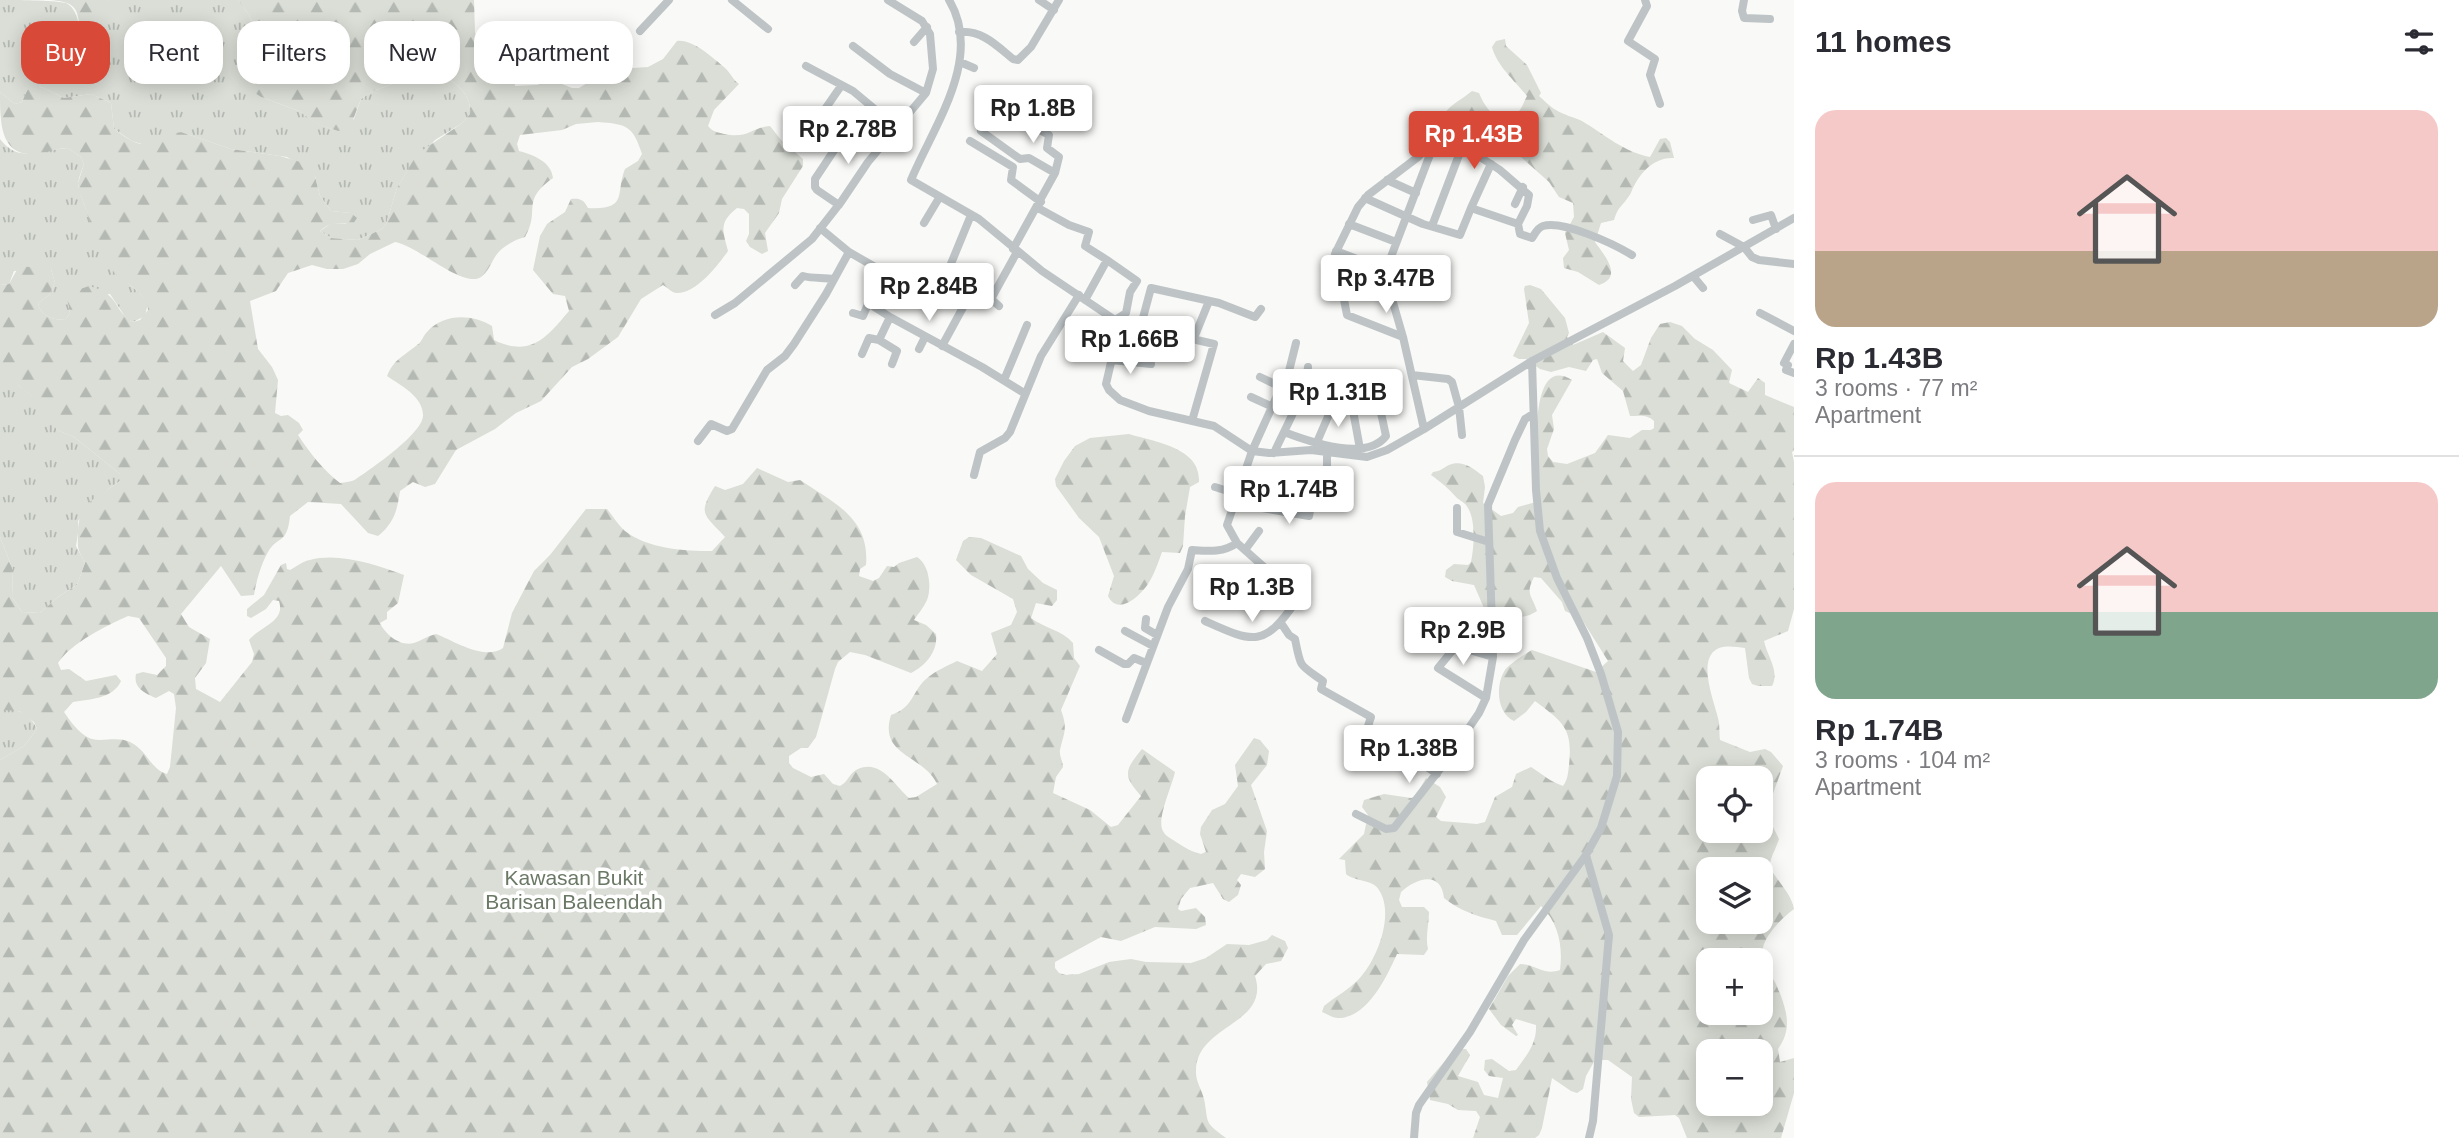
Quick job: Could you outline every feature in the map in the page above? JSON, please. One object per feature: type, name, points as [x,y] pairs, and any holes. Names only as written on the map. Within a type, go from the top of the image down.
[{"type":"street","points":[[640,31],[669,0]]},
{"type":"street","points":[[732,0],[768,29]]},
{"type":"street","points":[[715,315],[735,303],[780,267],[820,229],[868,162],[926,93],[933,57],[928,27],[888,0]]},
{"type":"street","points":[[1038,0],[1054,10]]},
{"type":"street","points":[[959,32],[982,35],[1018,60],[1031,47],[1059,0]]},
{"type":"street","points":[[1645,0],[1647,6],[1628,41],[1655,59],[1650,75],[1660,104]]},
{"type":"street","points":[[1744,0],[1744,18],[1770,19]]},
{"type":"street","points":[[952,1],[959,32],[960,62],[955,85],[911,180],[971,215],[1015,251],[1117,324],[1194,338],[1214,345],[1192,421]]},
{"type":"street","points":[[914,42],[928,27]]},
{"type":"street","points":[[853,46],[890,74],[926,93]]},
{"type":"street","points":[[960,62],[974,68]]},
{"type":"street","points":[[806,66],[861,96],[877,111],[861,130],[845,134],[815,179],[815,187],[839,205]]},
{"type":"street","points":[[805,134],[841,86]]},
{"type":"street","points":[[991,299],[1055,173],[1059,157],[1047,148],[1049,135],[1012,115],[1019,101]]},
{"type":"street","points":[[1403,337],[1347,315],[1335,255],[1365,198],[1435,141],[1451,122]]},
{"type":"street","points":[[981,131],[1020,159],[1031,159],[1055,173]]},
{"type":"street","points":[[1443,133],[1523,187],[1530,198],[1518,224],[1518,233],[1532,238],[1544,225],[1573,229],[1612,243],[1632,255]]},
{"type":"street","points":[[970,141],[1013,167],[1011,180],[1039,205],[1069,225],[1089,232],[1085,246],[1137,281],[1151,289],[1209,301],[1255,317],[1261,309]]},
{"type":"street","points":[[1424,429],[1386,270],[1435,141]]},
{"type":"street","points":[[1432,226],[1462,147]]},
{"type":"street","points":[[1365,198],[1432,226],[1461,234],[1491,164]]},
{"type":"street","points":[[1387,180],[1416,193]]},
{"type":"street","points":[[1515,204],[1523,187]]},
{"type":"street","points":[[924,223],[939,198]]},
{"type":"street","points":[[1471,208],[1518,224]]},
{"type":"street","points":[[914,274],[920,271],[937,281],[948,271],[971,215]]},
{"type":"street","points":[[1753,220],[1771,215],[1776,229]]},
{"type":"street","points":[[1137,281],[1129,292],[1126,313],[1117,324],[1106,384],[1120,400],[1149,411],[1218,428],[1252,451],[1274,453],[1306,449],[1367,457],[1387,450],[1532,361],[1693,276],[1794,218]]},
{"type":"street","points":[[1349,224],[1396,242]]},
{"type":"street","points":[[820,229],[849,252],[903,284]]},
{"type":"street","points":[[1720,234],[1744,247],[1752,257],[1759,260],[1794,264]]},
{"type":"street","points":[[1336,251],[1386,270]]},
{"type":"street","points":[[698,442],[710,424],[727,431],[732,429],[767,370],[786,356],[794,344],[849,252]]},
{"type":"street","points":[[974,475],[980,452],[1010,432],[1041,356],[1107,260]]},
{"type":"street","points":[[948,271],[999,306]]},
{"type":"street","points":[[853,313],[863,316],[881,273]]},
{"type":"street","points":[[796,285],[803,276],[814,280],[824,277],[834,279]]},
{"type":"street","points":[[1693,276],[1703,288]]},
{"type":"street","points":[[1342,287],[1392,299]]},
{"type":"street","points":[[942,346],[973,289]]},
{"type":"street","points":[[1140,329],[1151,289]]},
{"type":"street","points":[[1194,338],[1209,301]]},
{"type":"street","points":[[867,303],[1024,393]]},
{"type":"street","points":[[1760,313],[1794,331]]},
{"type":"street","points":[[879,340],[890,317]]},
{"type":"street","points":[[1004,380],[1027,326]]},
{"type":"street","points":[[919,349],[925,337]]},
{"type":"street","points":[[862,354],[869,338],[879,340],[897,352],[892,364]]},
{"type":"street","points":[[1205,621],[1245,638],[1256,639],[1282,623],[1296,601],[1294,595],[1237,543],[1227,525],[1252,451],[1287,379],[1296,343]]},
{"type":"street","points":[[1794,344],[1784,363],[1788,365],[1786,370],[1794,373]]},
{"type":"street","points":[[1112,360],[1151,364]]},
{"type":"street","points":[[1414,1138],[1419,1105],[1470,1032],[1524,940],[1586,855],[1601,828],[1617,776],[1618,732],[1601,674],[1544,548],[1540,531],[1532,414],[1532,361]]},
{"type":"street","points":[[1274,453],[1306,381],[1308,367]]},
{"type":"street","points":[[1412,375],[1450,380],[1459,407],[1462,435]]},
{"type":"street","points":[[1260,377],[1281,387]]},
{"type":"street","points":[[1251,397],[1273,407]]},
{"type":"street","points":[[1284,432],[1339,448],[1372,447],[1386,436],[1378,399]]},
{"type":"street","points":[[1317,442],[1333,405]]},
{"type":"street","points":[[1356,814],[1385,829],[1394,828],[1437,774],[1479,713],[1486,698],[1493,657],[1488,505],[1493,487],[1525,419],[1532,414]]},
{"type":"street","points":[[1354,416],[1360,449]]},
{"type":"street","points":[[1327,452],[1327,486],[1343,490]]},
{"type":"street","points":[[1215,487],[1235,498],[1309,516],[1312,500]]},
{"type":"street","points":[[1457,508],[1457,532],[1489,542]]},
{"type":"street","points":[[1245,550],[1259,531]]},
{"type":"street","points":[[1126,719],[1168,607],[1188,569],[1192,550],[1210,552],[1237,543]]},
{"type":"street","points":[[1146,619],[1145,628],[1157,635]]},
{"type":"street","points":[[1282,623],[1289,635],[1295,639],[1304,670],[1322,680],[1321,689],[1371,717],[1368,726],[1437,774]]},
{"type":"street","points":[[1125,631],[1153,646]]},
{"type":"street","points":[[1486,698],[1438,668],[1455,646],[1493,657]]},
{"type":"street","points":[[1099,650],[1124,664],[1134,659],[1146,663]]},
{"type":"street","points":[[1586,855],[1609,935],[1593,1121],[1589,1138]]},
{"type":"green space","points":[[0,0],[66,3],[72,8],[78,21],[21,21],[21,84],[110,84],[110,21],[98,21],[109,0],[238,0],[251,21],[237,21],[237,84],[257,84],[261,97],[299,111],[318,124],[338,131],[354,119],[361,99],[373,91],[392,84],[455,84],[465,94],[470,114],[461,124],[435,140],[409,168],[397,188],[382,229],[358,240],[331,238],[320,231],[332,223],[346,224],[351,213],[331,211],[320,196],[315,176],[287,157],[231,149],[181,132],[145,145],[132,141],[114,129],[111,103],[91,94],[64,98],[39,86],[27,90],[22,102],[15,104],[0,92]]},
{"type":"green space","points":[[50,0],[109,0],[99,21],[79,21],[73,6]]},
{"type":"green space","name":"Kawasan Bukit Barisan Baleendah","points":[[238,0],[474,0],[474,84],[515,86],[562,84],[579,88],[586,84],[633,84],[633,68],[648,67],[663,59],[677,41],[683,41],[709,55],[739,84],[714,110],[708,126],[715,132],[738,135],[770,126],[781,140],[803,159],[803,166],[782,199],[779,213],[765,233],[768,251],[762,254],[750,247],[746,241],[749,234],[749,214],[744,209],[737,208],[724,223],[728,251],[706,277],[685,292],[675,293],[663,285],[641,299],[618,337],[572,367],[541,401],[456,450],[435,484],[425,487],[413,482],[400,491],[394,516],[378,536],[368,533],[341,504],[308,502],[290,516],[284,536],[268,552],[254,595],[241,596],[221,566],[181,614],[189,627],[210,639],[206,663],[195,678],[196,689],[220,702],[252,662],[254,654],[249,640],[279,614],[279,601],[273,600],[266,609],[251,618],[247,616],[247,609],[264,595],[281,565],[286,563],[287,569],[290,570],[310,560],[345,559],[404,575],[398,603],[387,612],[387,619],[380,623],[389,635],[409,644],[436,634],[479,651],[496,651],[503,648],[512,613],[534,571],[586,509],[607,509],[625,531],[644,542],[678,549],[712,551],[725,537],[705,514],[709,496],[715,486],[725,490],[743,484],[757,468],[788,482],[800,480],[847,514],[862,535],[866,549],[866,565],[860,569],[859,576],[873,581],[879,578],[887,566],[894,567],[917,557],[924,565],[929,583],[928,595],[914,620],[926,625],[936,634],[935,647],[930,658],[911,673],[850,652],[838,662],[835,669],[816,737],[808,748],[801,748],[789,756],[789,763],[793,768],[811,777],[824,774],[833,784],[840,786],[856,770],[872,767],[886,775],[909,798],[916,797],[937,784],[931,774],[896,747],[889,729],[891,715],[908,704],[926,679],[957,661],[982,671],[997,654],[991,633],[1011,625],[1017,612],[1013,599],[971,575],[956,560],[963,541],[969,537],[981,538],[1021,556],[1028,569],[1043,583],[1057,590],[1057,600],[1052,606],[1036,603],[1031,618],[1069,639],[1073,643],[1074,658],[1080,666],[1061,710],[1065,726],[1060,752],[1063,767],[1056,777],[1053,793],[1090,810],[1111,827],[1118,825],[1141,796],[1131,783],[1128,772],[1142,749],[1175,772],[1163,811],[1161,826],[1164,833],[1201,854],[1206,852],[1200,834],[1201,827],[1212,810],[1225,804],[1238,786],[1235,765],[1254,738],[1260,740],[1269,751],[1267,765],[1251,785],[1267,831],[1265,869],[1255,877],[1241,874],[1237,880],[1241,885],[1238,895],[1229,902],[1223,899],[1213,883],[1190,888],[1181,899],[1178,909],[1181,911],[1196,908],[1205,917],[1206,925],[1196,929],[1155,927],[1121,941],[1101,937],[1055,962],[1059,973],[1079,974],[1109,962],[1131,959],[1191,963],[1206,958],[1227,944],[1249,945],[1267,940],[1272,935],[1285,941],[1288,948],[1281,961],[1266,964],[1255,976],[1257,993],[1252,1005],[1243,1016],[1207,1044],[1199,1057],[1196,1076],[1208,1122],[1226,1138],[0,1138],[0,760],[24,746],[37,729],[34,722],[19,711],[0,710],[0,537],[13,570],[12,597],[22,612],[40,613],[77,585],[85,563],[78,545],[82,512],[92,500],[120,481],[120,474],[74,437],[57,430],[40,405],[18,385],[0,385],[0,285],[9,284],[19,266],[51,269],[55,283],[49,295],[38,303],[48,317],[66,319],[70,313],[67,299],[69,293],[89,286],[112,298],[121,312],[133,322],[140,320],[148,310],[144,298],[113,271],[102,254],[79,191],[78,183],[84,164],[81,157],[68,148],[36,154],[15,150],[4,136],[0,92],[15,104],[22,102],[27,90],[33,86],[39,86],[64,98],[91,94],[111,103],[114,129],[141,144],[151,142],[156,137],[181,132],[231,149],[280,156],[307,164],[313,169],[320,196],[331,211],[351,213],[357,218],[353,224],[332,224],[320,231],[331,238],[358,240],[382,229],[386,224],[397,188],[417,154],[461,124],[470,114],[465,94],[455,84],[460,84],[460,21],[364,21],[364,84],[392,84],[361,99],[351,125],[338,131],[317,124],[299,111],[261,97],[255,93],[251,84],[350,84],[350,21],[251,21]],"holes":[[[576,124],[616,124],[632,132],[642,154],[638,161],[625,169],[618,199],[610,206],[601,208],[588,208],[581,200],[571,199],[565,212],[547,224],[540,236],[533,270],[553,294],[565,296],[569,311],[545,336],[528,346],[518,347],[494,340],[492,326],[476,319],[458,317],[434,326],[419,344],[396,362],[387,376],[410,392],[420,403],[423,416],[420,423],[405,441],[373,467],[354,480],[340,483],[322,467],[298,435],[303,430],[299,423],[288,415],[275,413],[278,380],[258,349],[250,301],[276,291],[288,273],[312,265],[343,269],[358,264],[370,254],[395,242],[415,250],[457,275],[480,278],[503,248],[525,237],[537,193],[553,178],[545,163],[519,151],[517,144],[520,135],[562,130]],[[128,616],[139,618],[166,658],[166,666],[157,675],[143,672],[136,674],[136,683],[156,698],[169,691],[174,694],[176,708],[167,774],[161,772],[130,742],[120,739],[97,740],[84,735],[64,712],[73,702],[107,695],[121,681],[116,675],[86,681],[69,669],[61,670],[58,663],[71,649],[100,630]]]},
{"type":"green space","points":[[1505,39],[1506,46],[1527,65],[1541,93],[1539,96],[1554,109],[1582,121],[1641,155],[1650,157],[1660,139],[1666,138],[1670,142],[1674,158],[1656,162],[1645,170],[1614,220],[1601,223],[1595,242],[1607,259],[1611,271],[1610,277],[1599,285],[1578,272],[1564,268],[1563,258],[1569,250],[1565,233],[1574,217],[1573,203],[1559,197],[1549,182],[1512,149],[1472,130],[1445,113],[1472,91],[1479,93],[1489,111],[1500,118],[1512,117],[1519,111],[1527,96],[1502,67],[1492,47],[1496,41]]},
{"type":"green space","points":[[0,139],[15,152],[23,154],[68,148],[81,157],[84,164],[78,185],[97,239],[110,266],[148,303],[145,316],[133,322],[126,318],[110,294],[67,299],[70,313],[66,319],[48,317],[38,303],[49,295],[55,283],[51,269],[14,271],[9,284],[0,285]]},
{"type":"green space","points":[[1530,285],[1541,289],[1565,318],[1569,333],[1567,337],[1573,345],[1603,332],[1625,348],[1623,361],[1633,371],[1641,365],[1651,338],[1660,324],[1670,322],[1682,326],[1695,339],[1713,350],[1732,370],[1729,383],[1748,392],[1758,378],[1765,383],[1765,395],[1794,407],[1794,609],[1788,631],[1764,641],[1774,669],[1774,680],[1772,686],[1752,684],[1745,648],[1717,649],[1711,654],[1707,671],[1719,721],[1720,740],[1750,752],[1765,749],[1783,766],[1773,794],[1773,766],[1696,766],[1696,843],[1773,843],[1773,827],[1779,839],[1772,857],[1696,857],[1696,934],[1770,934],[1763,948],[1696,948],[1696,1025],[1773,1025],[1773,980],[1787,1017],[1787,1029],[1778,1049],[1780,1062],[1794,1058],[1794,1093],[1781,1138],[1687,1138],[1679,1118],[1675,1115],[1639,1117],[1634,1113],[1631,1099],[1632,1077],[1608,1060],[1595,1060],[1586,1076],[1583,1089],[1577,1093],[1552,1078],[1542,1128],[1535,1138],[1473,1138],[1480,1117],[1476,1111],[1458,1110],[1448,1104],[1430,1100],[1427,1082],[1455,1049],[1466,1049],[1470,1055],[1458,1076],[1478,1082],[1484,1095],[1498,1098],[1503,1078],[1489,1076],[1484,1070],[1485,1060],[1492,1059],[1509,1071],[1516,1070],[1530,1049],[1535,1038],[1536,1025],[1516,1019],[1512,1025],[1518,1035],[1516,1036],[1501,1025],[1489,1009],[1508,976],[1520,964],[1549,972],[1560,970],[1561,953],[1556,928],[1541,906],[1517,935],[1502,935],[1496,921],[1450,903],[1444,898],[1438,883],[1433,880],[1420,880],[1401,892],[1399,900],[1402,907],[1424,907],[1429,912],[1428,949],[1424,955],[1397,954],[1375,995],[1358,1012],[1338,1018],[1322,1012],[1324,1006],[1354,984],[1365,972],[1382,937],[1385,912],[1379,890],[1373,884],[1346,874],[1345,860],[1339,859],[1364,834],[1368,815],[1362,807],[1364,800],[1384,794],[1415,797],[1426,778],[1440,787],[1446,797],[1436,817],[1441,821],[1477,824],[1485,822],[1495,797],[1512,787],[1516,774],[1531,767],[1563,786],[1568,776],[1570,752],[1564,727],[1535,701],[1514,721],[1508,717],[1499,698],[1502,676],[1510,665],[1532,650],[1596,672],[1608,661],[1581,618],[1565,611],[1562,602],[1541,578],[1534,577],[1530,588],[1537,611],[1517,617],[1504,616],[1484,608],[1474,585],[1445,577],[1446,570],[1454,564],[1468,565],[1471,562],[1473,527],[1467,506],[1431,475],[1454,463],[1472,468],[1483,476],[1483,503],[1501,516],[1513,513],[1518,507],[1540,501],[1537,422],[1540,400],[1546,384],[1557,376],[1572,380],[1552,415],[1554,429],[1547,449],[1553,462],[1567,464],[1595,453],[1608,435],[1630,438],[1642,430],[1654,428],[1654,421],[1649,417],[1630,416],[1623,391],[1602,373],[1597,359],[1593,360],[1586,371],[1569,367],[1551,372],[1540,369],[1526,359],[1513,356],[1529,323],[1524,289]]},
{"type":"green space","points":[[0,385],[18,385],[24,389],[45,407],[57,430],[74,437],[120,474],[120,481],[107,490],[78,521],[76,546],[85,563],[77,585],[40,613],[22,612],[12,597],[13,570],[0,537]]},
{"type":"green space","points":[[1129,434],[1163,443],[1184,454],[1198,470],[1199,482],[1190,487],[1180,553],[1162,552],[1144,589],[1134,599],[1117,604],[1108,596],[1114,576],[1099,537],[1079,518],[1056,486],[1055,479],[1075,446],[1090,438]]},
{"type":"green space","points":[[13,709],[27,716],[37,729],[24,746],[0,760],[0,710]]},
{"type":"green space","points":[[1773,873],[1789,896],[1794,909],[1773,929]]}]
